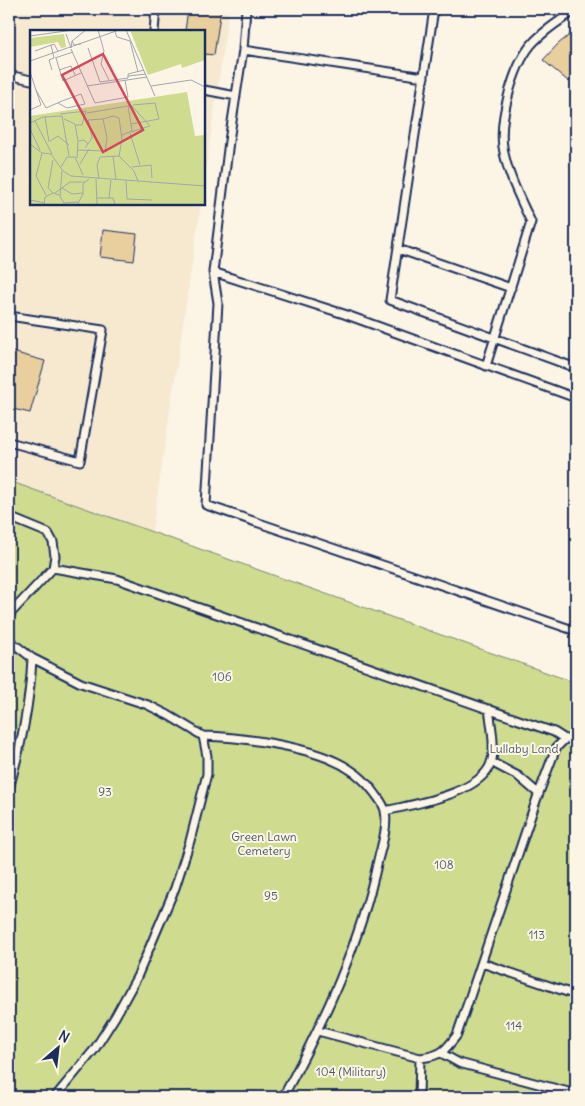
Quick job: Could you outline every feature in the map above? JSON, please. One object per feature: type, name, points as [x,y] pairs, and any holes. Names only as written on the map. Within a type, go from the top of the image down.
[{"type":"lane","points":[[154,30],[156,9]]},
{"type":"lane","points":[[246,9],[243,50],[213,272],[218,303],[206,505],[576,632]]},
{"type":"lane","points":[[434,9],[390,300],[576,368]]},
{"type":"lane","points":[[486,366],[531,222],[511,178],[503,146],[504,111],[515,73],[530,46],[559,20],[576,10]]},
{"type":"lane","points":[[243,50],[424,77]]},
{"type":"lane","points":[[9,75],[30,80]]},
{"type":"lane","points":[[205,90],[236,96]]},
{"type":"lane","points":[[398,248],[511,288]]},
{"type":"lane","points":[[213,272],[344,314],[576,398]]},
{"type":"lane","points":[[9,316],[103,330],[80,462],[9,442]]},
{"type":"lane","points":[[9,517],[48,533],[54,542],[55,556],[52,568],[9,615]]},
{"type":"lane","points":[[52,568],[117,579],[554,732],[565,739],[576,739]]},
{"type":"lane","points":[[9,640],[32,658],[82,683],[148,705],[203,736],[246,739],[330,759],[349,768],[367,783],[381,801],[385,811],[382,841],[365,911],[348,962],[318,1031],[283,1097]]},
{"type":"lane","points":[[9,789],[25,730],[32,658]]},
{"type":"lane","points":[[385,811],[464,788],[486,772],[491,762],[492,741],[489,709]]},
{"type":"lane","points":[[55,1097],[94,1050],[115,1017],[137,976],[175,888],[193,833],[207,774],[208,756],[203,736]]},
{"type":"lane","points":[[318,1031],[420,1058],[435,1057],[446,1049],[457,1035],[539,794],[556,748],[565,739]]},
{"type":"lane","points":[[491,762],[518,776],[539,794]]},
{"type":"lane","points":[[482,963],[576,995]]},
{"type":"lane","points":[[441,1053],[459,1063],[576,1094]]},
{"type":"lane","points":[[419,1097],[420,1058]]},
{"type":"shaded area","points":[[9,9],[229,9],[205,176],[205,30],[30,30],[30,205],[201,205],[152,532],[9,481]]},
{"type":"green space","name":"Green Lawn Cemetery","points":[[9,481],[576,683],[576,1097],[9,1097]]},
{"type":"building","points":[[188,9],[221,9],[214,55],[205,54],[205,30],[185,30]]},
{"type":"building","points":[[576,30],[576,74],[569,82],[543,60],[558,44]]},
{"type":"building","points":[[103,230],[137,234],[134,261],[100,257]]},
{"type":"building","points":[[9,351],[45,361],[30,413],[9,408]]},
{"type":"park label","name":"106","points":[[222,676]]},
{"type":"park label","name":"Lullaby Land","points":[[524,748]]},
{"type":"park label","name":"93","points":[[105,791]]},
{"type":"park label","name":"108","points":[[444,864]]},
{"type":"park label","name":"95","points":[[271,895]]},
{"type":"park label","name":"113","points":[[537,934]]},
{"type":"park label","name":"114","points":[[514,1025]]},
{"type":"park label","name":"104 (Military)","points":[[351,1071]]}]
